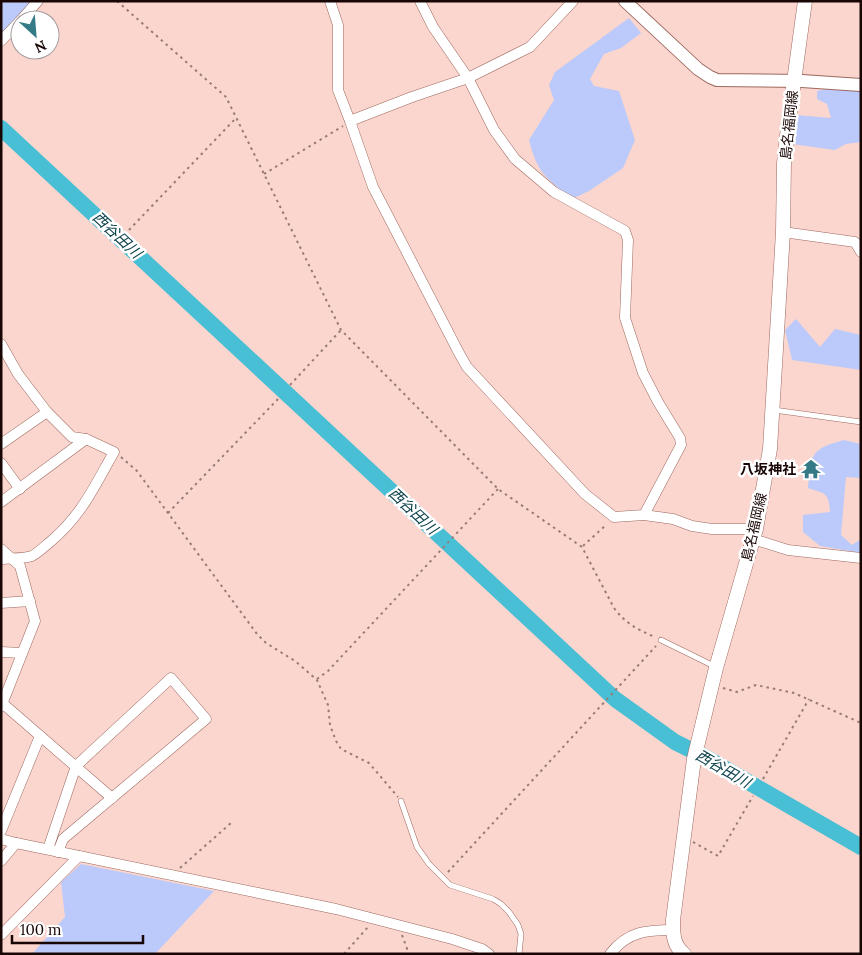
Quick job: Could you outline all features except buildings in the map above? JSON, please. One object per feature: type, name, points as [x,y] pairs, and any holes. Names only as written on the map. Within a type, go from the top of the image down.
[{"type":"main road","name":"島名福岡線","points":[[682,953],[676,945],[673,930],[683,837],[695,754],[716,668],[755,534],[770,449],[784,163],[805,1]]},
{"type":"street","points":[[330,1],[338,25],[338,90],[381,205],[467,367],[586,494],[614,517],[644,515],[673,519],[692,526],[755,534],[788,550],[861,558]]},
{"type":"street","points":[[420,1],[433,27],[468,78],[494,130],[515,159],[554,192],[625,231],[628,240],[626,318],[643,373],[680,438],[681,445],[644,515]]},
{"type":"street","points":[[350,121],[468,78],[530,47],[573,1]]},
{"type":"street","points":[[626,2],[682,54],[710,77],[718,80],[794,81],[861,85]]},
{"type":"street","points":[[1,41],[10,31]]},
{"type":"street","points":[[782,232],[855,242],[861,252]]},
{"type":"street","points":[[1,344],[18,374],[47,412],[72,437],[86,439],[114,452],[89,498],[78,514],[56,537],[30,557],[1,559]]},
{"type":"street","points":[[1,444],[47,412]]},
{"type":"street","points":[[1,502],[86,439]]},
{"type":"street","points":[[1,463],[20,489]]},
{"type":"street","points":[[1,549],[20,566],[35,621],[2,704],[112,798]]},
{"type":"street","points":[[1,603],[30,601]]},
{"type":"street","points":[[1,652],[22,653]]},
{"type":"street","points":[[171,678],[206,718],[63,838],[53,851],[76,766],[171,678]]},
{"type":"street","points":[[1,831],[40,736]]},
{"type":"street","points":[[1,839],[336,909],[452,940],[482,949],[489,954]]},
{"type":"street","points":[[1,861],[16,843]]},
{"type":"street","points":[[1,935],[78,856]]},
{"type":"street","points":[[610,954],[620,943],[640,932],[648,930],[673,930]]},
{"type":"lane","points":[[773,410],[861,422]]},
{"type":"lane","points":[[661,640],[716,668]]},
{"type":"lane","points":[[401,801],[417,847],[429,864],[450,885],[493,899],[501,904],[518,925],[521,934],[519,954]]},
{"type":"path","points":[[117,1],[226,97],[341,330],[498,489],[582,546],[614,608],[621,617],[640,631],[661,640],[443,877]]},
{"type":"path","points":[[129,230],[236,118]]},
{"type":"path","points":[[264,174],[350,121]]},
{"type":"path","points":[[290,386],[341,330]]},
{"type":"path","points":[[168,513],[278,399]]},
{"type":"path","points":[[114,452],[137,471],[257,634],[266,643],[295,661],[317,680],[328,705],[330,725],[341,749],[369,763],[401,801]]},
{"type":"path","points":[[317,680],[328,671],[498,489]]},
{"type":"path","points":[[582,546],[614,517]]},
{"type":"path","points":[[712,684],[737,692],[756,685],[794,693],[861,722]]},
{"type":"path","points":[[763,779],[809,699]]},
{"type":"path","points":[[683,837],[718,856],[753,796]]},
{"type":"path","points":[[172,875],[231,824]]},
{"type":"path","points":[[344,954],[375,919]]},
{"type":"path","points":[[399,926],[409,954]]},
{"type":"shaded area","points":[[1,1],[37,1],[29,10],[10,10],[10,30],[1,40]]},
{"type":"shaded area","points":[[629,18],[641,33],[621,48],[604,54],[590,79],[594,86],[619,91],[635,140],[623,168],[589,191],[572,199],[544,174],[532,152],[529,140],[554,100],[549,85],[555,72]]},
{"type":"shaded area","points":[[836,87],[861,91],[861,142],[846,144],[835,150],[792,144],[796,115],[831,118],[827,104],[817,99],[817,91]]},
{"type":"shaded area","points":[[796,319],[820,347],[835,329],[861,335],[861,370],[792,360],[785,330]]},
{"type":"shaded area","points":[[844,440],[861,444],[861,478],[846,477],[841,535],[852,545],[861,539],[861,553],[820,546],[803,532],[803,515],[830,512],[827,497],[818,491],[808,488],[810,467],[814,455],[824,447]]},
{"type":"shaded area","points":[[81,864],[214,891],[155,954],[32,954],[65,917],[61,882]]},
{"type":"waterway","name":"西谷田川","points":[[1,128],[615,699],[675,742],[703,756],[861,847]]},
{"type":"place","name":"八坂神社","points":[[811,469]]}]
